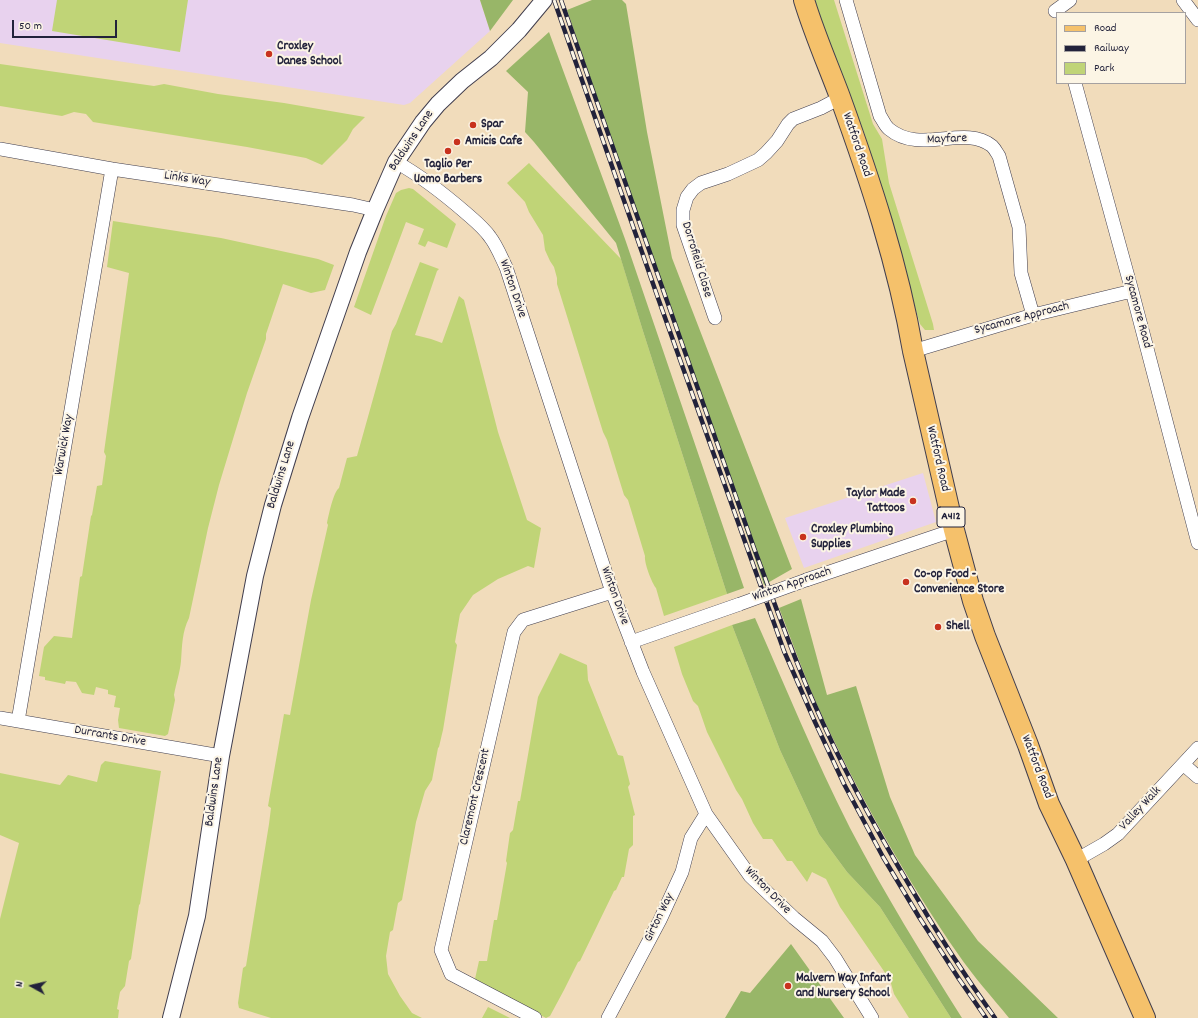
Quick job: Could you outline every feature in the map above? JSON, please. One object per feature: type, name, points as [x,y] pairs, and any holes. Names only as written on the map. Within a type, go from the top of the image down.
[{"type":"main road","name":"Watford Road","points":[[804,0],[880,212],[908,322],[913,351],[954,530],[973,601],[1049,804],[1076,860],[1145,1018]]},
{"type":"street","name":"Baldwins Lane","points":[[171,1018],[197,916],[221,756],[255,576],[273,505],[300,418],[356,259],[396,162],[432,110],[491,58],[519,30],[544,0]]},
{"type":"street","name":"Mayfare","points":[[846,0],[880,116],[888,129],[902,136],[920,141],[963,137],[978,139],[992,146],[999,156],[1019,226],[1021,274],[1033,315]]},
{"type":"street","points":[[1055,9],[1070,0]]},
{"type":"street","points":[[1183,0],[1198,20]]},
{"type":"street","name":"Sycamore Road","points":[[1075,84],[1132,291],[1198,542]]},
{"type":"street","name":"Dorrofield Close","points":[[715,318],[683,225],[683,210],[692,189],[701,183],[728,174],[758,160],[778,141],[788,124],[794,119],[821,108],[840,98]]},
{"type":"street","name":"Links Way","points":[[0,149],[112,169],[353,205],[375,210]]},
{"type":"street","name":"Winton Drive","points":[[396,162],[415,173],[447,197],[481,226],[491,237],[506,267],[612,592],[643,672],[706,814],[750,876],[794,918],[822,941],[835,958],[872,1018]]},
{"type":"street","name":"Warwick Way","points":[[18,721],[112,169]]},
{"type":"street","name":"Sycamore Approach","points":[[913,351],[1033,315],[1132,291]]},
{"type":"street","name":"Winton Approach","points":[[632,642],[806,580],[954,530]]},
{"type":"street","name":"Claremont Crescent","points":[[535,1018],[451,974],[441,950],[514,632],[523,620],[612,592]]},
{"type":"street","name":"Durrants Drive","points":[[0,718],[221,756]]},
{"type":"street","name":"Valley Walk","points":[[1076,860],[1118,834],[1198,748]]},
{"type":"street","points":[[1183,764],[1198,777]]},
{"type":"street","name":"Girton Way","points":[[608,1018],[660,920],[682,872],[691,838],[706,814]]},
{"type":"shaded area","name":"Croxley Danes School","points":[[0,0],[480,0],[490,31],[410,103],[404,105],[0,43]]},
{"type":"shaded area","points":[[923,473],[936,522],[804,568],[785,518]]},
{"type":"green space","points":[[57,0],[188,0],[180,52],[52,31]]},
{"type":"green space","points":[[480,0],[513,0],[490,31]]},
{"type":"green space","points":[[592,0],[622,0],[626,4],[647,132],[672,258],[792,569],[764,585],[567,10]]},
{"type":"green space","points":[[815,0],[834,0],[873,124],[882,139],[889,183],[934,330],[925,330],[920,324],[865,135],[822,23]]},
{"type":"green space","points":[[549,32],[625,239],[744,588],[727,594],[616,243],[525,132],[528,92],[506,71]]},
{"type":"green space","points":[[0,64],[154,86],[164,84],[365,117],[353,129],[347,140],[322,165],[306,158],[93,122],[86,114],[74,112],[62,116],[0,106]]},
{"type":"green space","points":[[529,163],[621,259],[727,594],[664,616],[656,588],[650,578],[628,500],[624,495],[607,440],[603,432],[557,284],[554,267],[545,250],[543,235],[529,212],[525,202],[507,183]]},
{"type":"green space","points":[[409,188],[413,189],[456,224],[447,248],[428,241],[425,247],[418,244],[424,229],[406,222],[371,315],[354,307],[386,216],[396,193]]},
{"type":"green space","points":[[113,221],[221,238],[318,259],[334,265],[325,290],[311,293],[283,284],[247,393],[219,485],[208,528],[189,618],[184,634],[174,695],[175,700],[168,734],[165,736],[119,728],[118,720],[120,708],[114,707],[116,696],[108,694],[108,690],[96,687],[94,695],[82,693],[76,682],[66,681],[65,684],[45,680],[45,677],[39,676],[44,647],[54,636],[72,638],[80,577],[82,576],[91,516],[97,486],[102,485],[106,456],[104,452],[129,273],[107,267]]},
{"type":"green space","points":[[420,262],[439,269],[415,335],[442,343],[459,296],[464,300],[498,432],[527,520],[541,528],[534,568],[528,566],[498,579],[473,595],[460,614],[455,642],[457,645],[443,730],[432,780],[425,791],[416,822],[402,900],[398,903],[393,930],[390,932],[386,956],[388,974],[400,996],[412,1013],[422,1018],[271,1018],[239,1008],[238,1003],[243,968],[246,966],[269,824],[271,808],[268,806],[284,714],[290,715],[311,600],[328,525],[327,523],[335,494],[339,488],[347,458],[357,456],[392,331]]},
{"type":"green space","points":[[801,599],[827,695],[856,686],[890,797],[915,855],[978,941],[1058,1018],[1009,1018],[964,962],[939,927],[921,898],[886,840],[854,780],[824,720],[806,679],[779,608]]},
{"type":"green space","points":[[755,618],[813,750],[850,828],[918,948],[962,1018],[951,1018],[880,907],[847,872],[819,834],[780,750],[732,625]]},
{"type":"green space","points":[[732,625],[780,750],[819,834],[847,872],[880,907],[951,1018],[909,1018],[894,994],[890,980],[840,907],[826,879],[812,872],[807,882],[792,861],[787,861],[772,839],[763,839],[753,823],[707,732],[698,706],[693,701],[682,674],[674,647]]},
{"type":"green space","points":[[560,653],[587,665],[588,680],[618,755],[623,756],[630,784],[628,787],[635,815],[633,816],[633,845],[629,849],[624,877],[622,877],[616,890],[614,891],[580,961],[578,962],[550,1016],[546,1018],[475,979],[479,961],[487,961],[494,920],[497,920],[507,863],[510,833],[513,830],[518,801],[520,801],[538,697]]},
{"type":"green space","points":[[105,761],[161,771],[131,959],[129,961],[125,986],[120,992],[117,1009],[119,1010],[118,1018],[0,1018],[0,919],[19,843],[0,835],[0,773],[60,785],[68,775],[97,782],[101,765]]},
{"type":"green space","name":"Malvern Way Infant and Nursery School","points":[[791,944],[844,1018],[725,1018],[741,991],[750,993]]},
{"type":"green space","points":[[488,1007],[510,1018],[482,1018]]},
{"type":"railway","points":[[554,0],[658,298],[784,651],[844,784],[883,857],[919,917],[986,1018]]},
{"type":"railway","points":[[561,0],[754,548],[782,625],[805,682],[835,749],[884,842],[941,938],[995,1018]]},
{"type":"place","name":"Croxley Danes School","points":[[269,54]]},
{"type":"place","name":"Spar","points":[[473,125]]},
{"type":"place","name":"Amicis Cafe","points":[[457,142]]},
{"type":"place","name":"Taglio Per Uomo Barbers","points":[[448,151]]},
{"type":"place","name":"Taylor Made Tattoos","points":[[913,501]]},
{"type":"place","name":"Croxley Plumbing Supplies","points":[[803,537]]},
{"type":"place","name":"Co-op Food - Convenience Store","points":[[906,582]]},
{"type":"place","name":"Shell","points":[[938,627]]},
{"type":"place","name":"Malvern Way Infant and Nursery School","points":[[788,986]]}]
